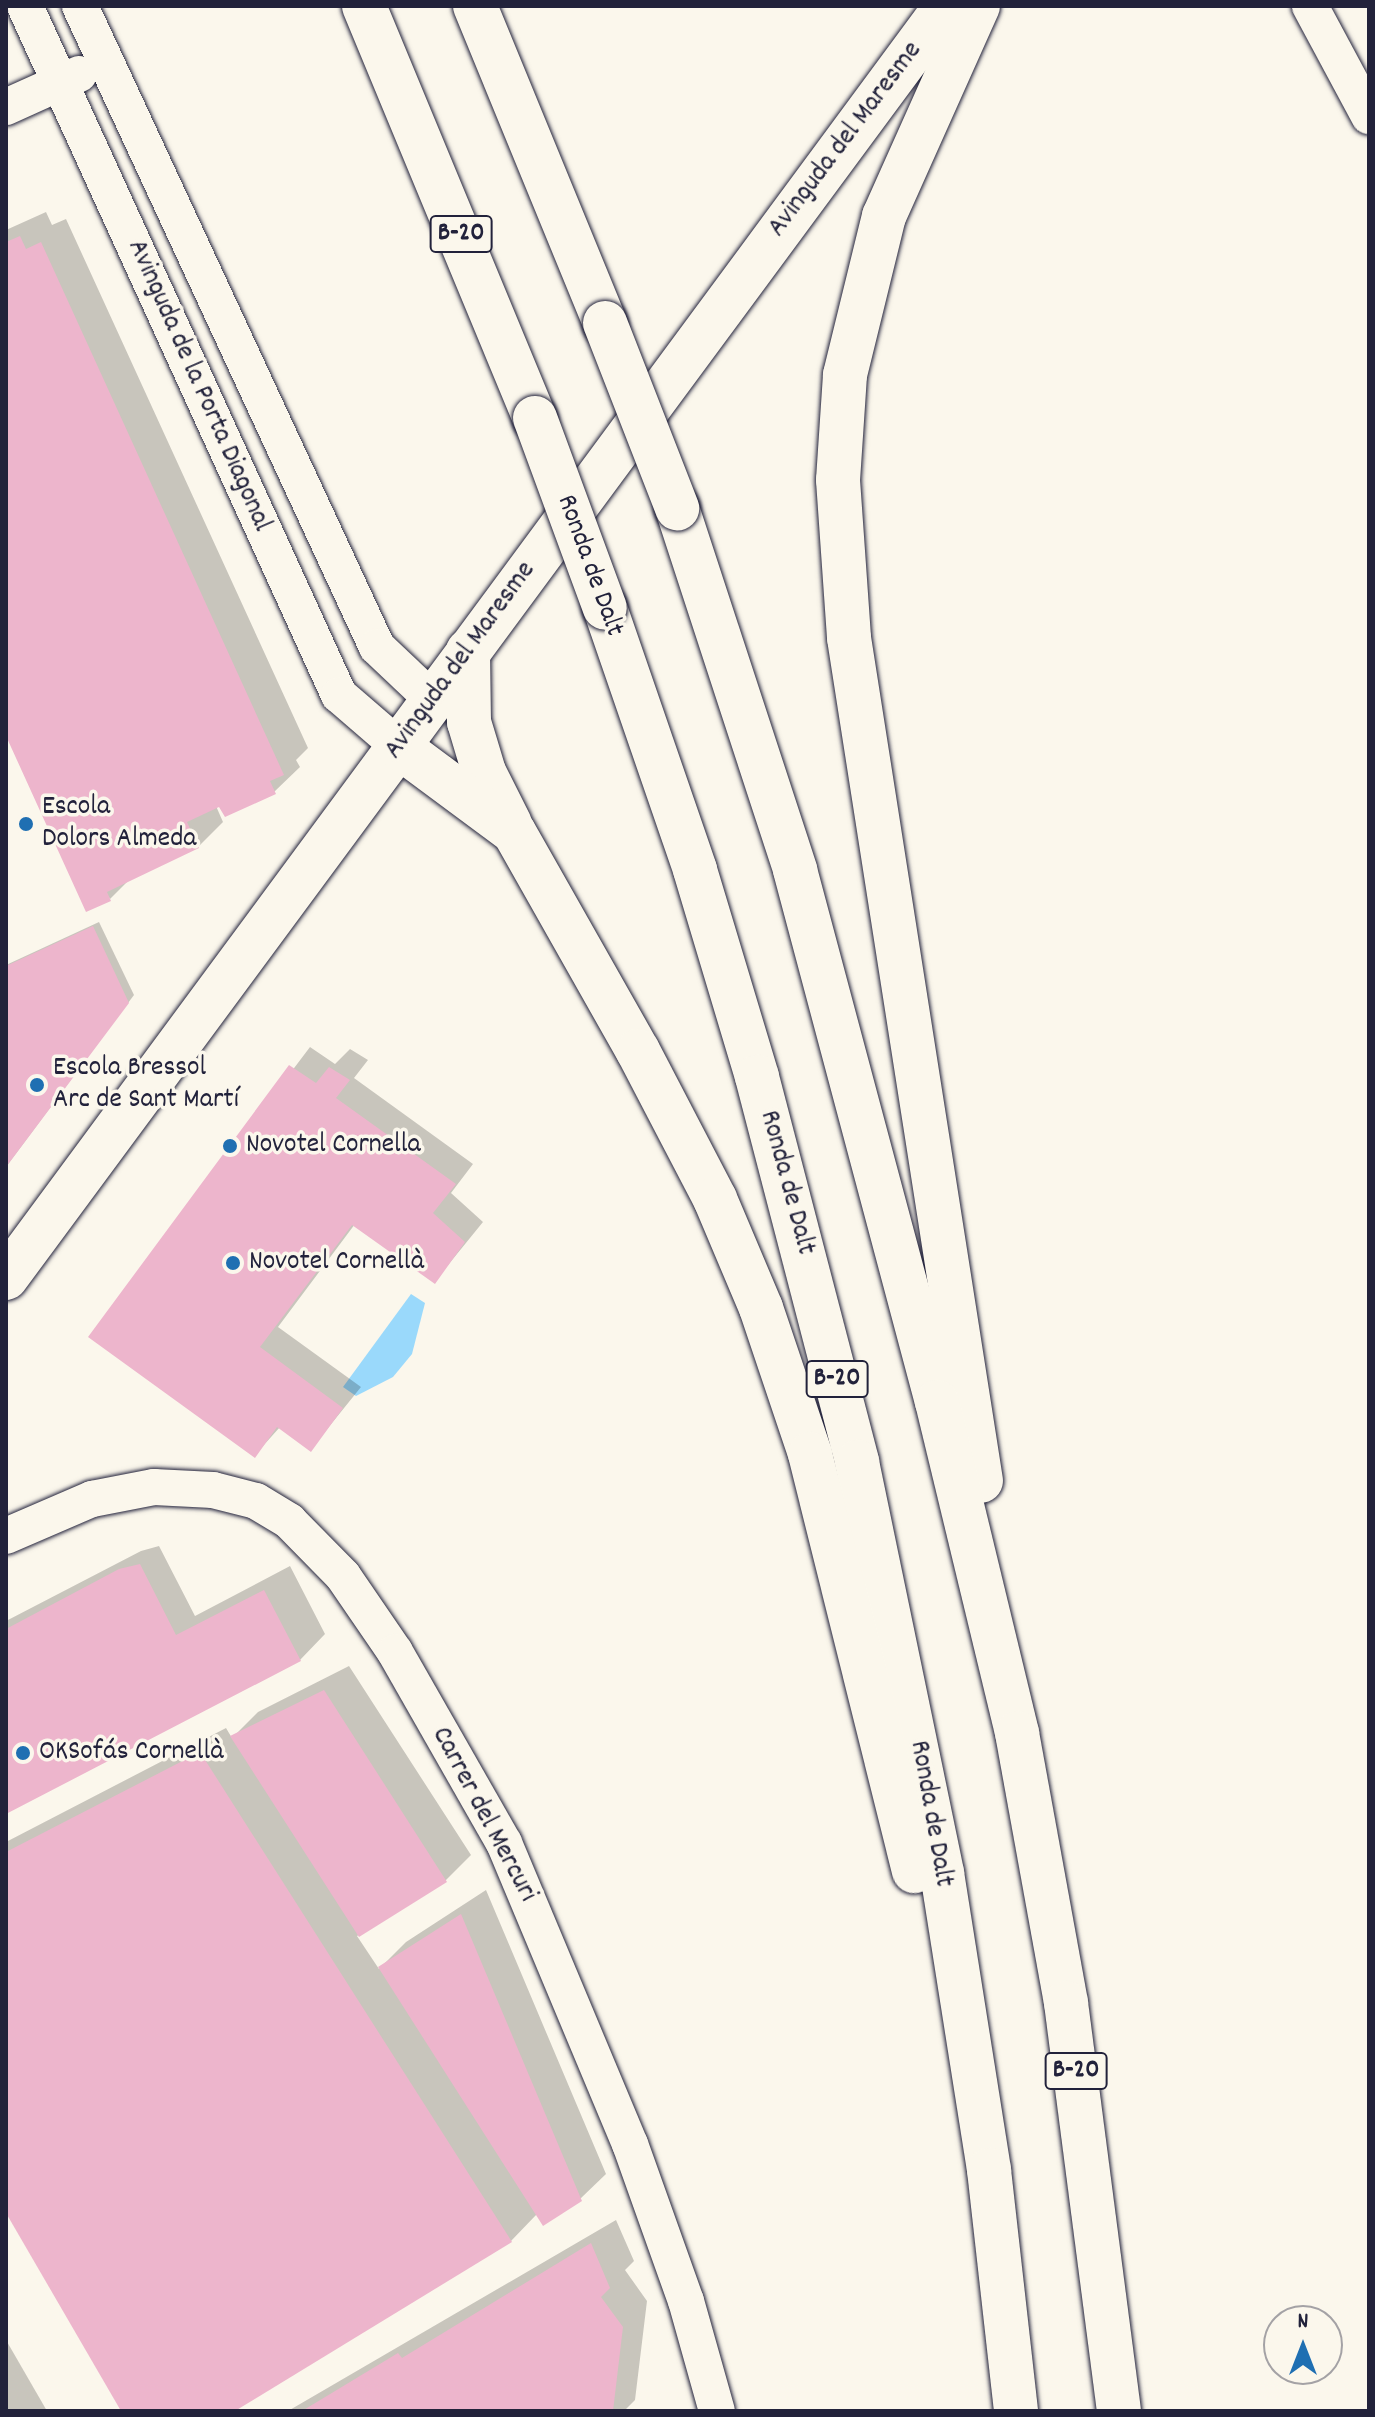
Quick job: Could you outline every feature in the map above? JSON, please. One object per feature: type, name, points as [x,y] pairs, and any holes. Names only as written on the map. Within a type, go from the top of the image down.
[{"type":"main road","name":"Ronda de Dalt","points":[[364,6],[535,418],[605,608],[695,870],[815,1289],[921,1759],[989,2170],[1016,2411]]},
{"type":"main road","name":"Avinguda del Maresme","points":[[6,1278],[946,6]]},
{"type":"main road","points":[[978,6],[899,175],[870,261],[845,375],[838,522],[849,638],[913,1022],[1017,1733]]},
{"type":"main road","name":"B-20","points":[[476,9],[677,508],[795,870],[937,1402],[1017,1733],[1078,2081],[1119,2411]]},
{"type":"main road","points":[[468,651],[466,695],[474,745],[514,832],[638,1051],[715,1199],[787,1377],[989,2170]]},
{"type":"main road","points":[[398,746],[514,832]]},
{"type":"street","name":"Avinguda de la Porta Diagonal","points":[[25,6],[339,695],[398,746]]},
{"type":"street","name":"Avinguda de la Porta Diagonal","points":[[80,6],[377,647],[432,699]]},
{"type":"street","points":[[1310,6],[1369,116]]},
{"type":"street","points":[[6,107],[106,62]]},
{"type":"street","name":"Carrer del Mercuri","points":[[9,1531],[92,1499],[154,1487],[213,1490],[256,1501],[289,1521],[343,1576],[395,1652],[504,1843],[630,2144],[686,2301],[717,2411]]},
{"type":"water","points":[[411,1294],[425,1303],[412,1354],[393,1377],[356,1396],[343,1387]]},
{"type":"building","points":[[20,236],[26,249],[41,242],[284,775],[270,781],[276,794],[225,817],[219,807],[187,822],[199,848],[107,892],[111,901],[86,912],[6,736],[6,242]]},
{"type":"building","name":"Escola Bressol Arc de Sant Martí","points":[[93,926],[129,1003],[6,1167],[6,966]]},
{"type":"building","name":"Novotel Cornellà","points":[[289,1065],[316,1083],[329,1067],[350,1080],[336,1098],[456,1184],[433,1213],[465,1242],[435,1284],[352,1225],[260,1347],[343,1408],[311,1452],[277,1427],[255,1458],[88,1337]]},
{"type":"building","points":[[140,1564],[176,1635],[264,1590],[301,1661],[6,1814],[6,1629],[119,1569]]},
{"type":"building","points":[[324,1690],[447,1882],[359,1937],[230,1736]]},
{"type":"building","points":[[200,1752],[512,2242],[235,2411],[121,2411],[6,2213],[6,1852]]},
{"type":"building","points":[[461,1914],[582,2201],[543,2226],[378,1967]]},
{"type":"building","points":[[591,2243],[610,2288],[601,2297],[623,2327],[613,2411],[302,2411],[398,2353],[402,2358]]},
{"type":"place","name":"Escola Dolors Almeda","points":[[26,824]]},
{"type":"place","name":"Escola Bressol Arc de Sant Martí","points":[[37,1085]]},
{"type":"place","name":"Novotel Cornella","points":[[230,1146]]},
{"type":"place","name":"Novotel Cornellà","points":[[233,1263]]},
{"type":"place","name":"OKSofás Cornellà","points":[[23,1753]]}]
